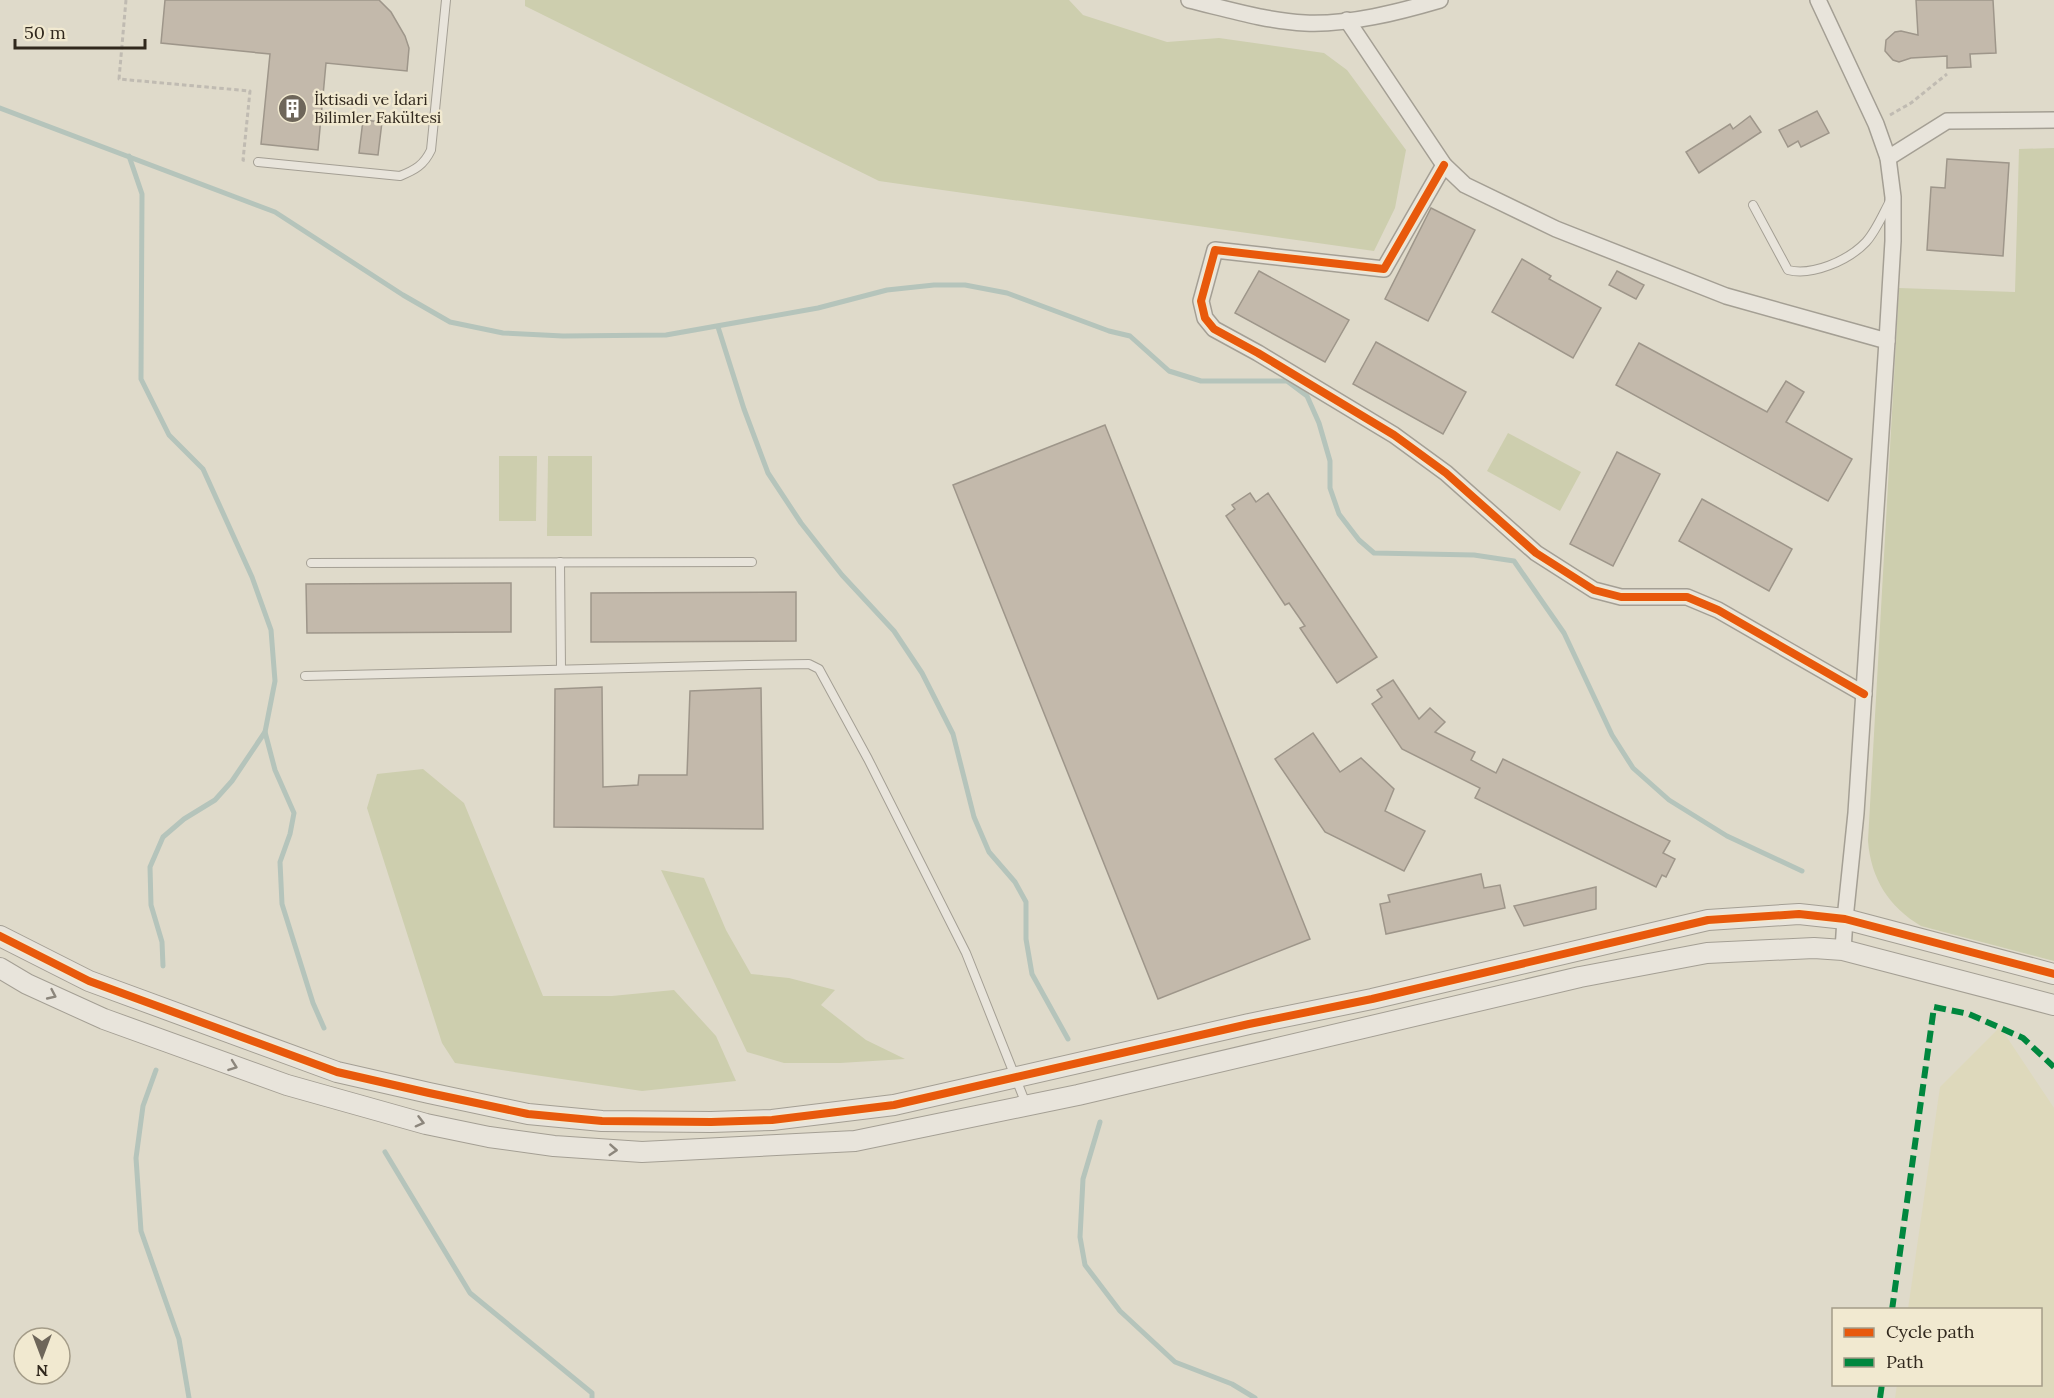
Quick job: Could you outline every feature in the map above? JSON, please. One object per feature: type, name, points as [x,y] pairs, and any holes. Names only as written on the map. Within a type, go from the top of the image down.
[{"type":"street","points":[[1189,0],[1264,18],[1307,23],[1347,20],[1402,11],[1440,0]]},
{"type":"street","points":[[1818,0],[1876,124],[1888,158],[1893,197],[1893,241],[1887,341],[1856,813],[1844,950]]},
{"type":"street","points":[[1347,20],[1444,165],[1465,185],[1556,229],[1726,296],[1887,341]]},
{"type":"street","points":[[1888,158],[1947,121],[2054,120]]},
{"type":"street","points":[[1444,165],[1384,269],[1215,250],[1201,301],[1205,318],[1214,329],[1394,435],[1446,473],[1536,553],[1594,590],[1621,597],[1687,597],[1718,610],[1864,694]]},
{"type":"street","points":[[0,936],[89,981],[337,1072],[528,1114],[602,1121],[772,1120],[894,1105],[1249,1024],[1372,999],[1708,920],[1799,914],[1845,919],[2054,974]]},
{"type":"street","points":[[0,968],[27,984],[104,1019],[287,1085],[426,1124],[489,1137],[554,1146],[642,1152],[855,1141],[1180,1072],[1580,977],[1707,953],[1814,948],[1844,950],[2054,1005]]},
{"type":"street","points":[[1570,952],[1580,977]]},
{"type":"street","points":[[1372,999],[1378,1024]]},
{"type":"lane","points":[[258,162],[400,176],[415,170],[426,161],[431,150],[446,0]]},
{"type":"lane","points":[[1753,205],[1788,270],[1800,273],[1837,263],[1866,242],[1893,197]]},
{"type":"lane","points":[[560,562],[561,669]]},
{"type":"lane","points":[[311,563],[752,562]]},
{"type":"lane","points":[[305,676],[809,664],[819,669],[868,759],[966,953],[1027,1106]]},
{"type":"path","points":[[126,0],[119,79],[250,91],[243,160],[258,162]]},
{"type":"path","points":[[1876,124],[1911,103],[1947,74]]},
{"type":"shaded area","points":[[2000,1027],[2054,1108],[2054,1398],[1895,1398],[1897,1386],[2042,1386],[2042,1308],[1908,1308],[1940,1087]]},
{"type":"green space","points":[[525,0],[1069,0],[1083,15],[1167,42],[1219,38],[1324,53],[1347,70],[1406,150],[1395,208],[1374,251],[879,181],[525,6]]},
{"type":"green space","points":[[2054,148],[2054,961],[1921,926],[1900,910],[1884,891],[1873,868],[1868,841],[1899,288],[2015,292],[2019,149]]},
{"type":"green space","points":[[1508,433],[1581,472],[1560,511],[1487,471]]},
{"type":"green space","points":[[499,456],[537,456],[536,521],[499,521]]},
{"type":"green space","points":[[548,456],[592,456],[592,536],[547,536]]},
{"type":"green space","points":[[423,769],[464,803],[543,996],[612,996],[674,990],[716,1036],[736,1081],[642,1091],[455,1063],[442,1043],[367,808],[377,774]]},
{"type":"green space","points":[[661,870],[704,878],[726,930],[751,974],[789,978],[835,990],[821,1005],[866,1040],[905,1059],[840,1063],[784,1063],[747,1052]]},
{"type":"building","name":"İktisadi ve İdari Bilimler Fakültesi","points":[[165,0],[379,0],[391,12],[405,36],[409,48],[407,71],[326,63],[318,150],[261,144],[270,54],[161,43]]},
{"type":"building","points":[[1916,0],[1993,0],[1996,53],[1970,54],[1971,67],[1947,68],[1947,56],[1911,58],[1899,62],[1893,60],[1885,51],[1886,40],[1895,32],[1901,31],[1918,35]]},
{"type":"building","points":[[1817,111],[1829,133],[1801,147],[1798,141],[1788,147],[1779,130]]},
{"type":"building","points":[[1750,116],[1761,132],[1699,173],[1686,152],[1730,124],[1733,129]]},
{"type":"building","points":[[363,120],[382,122],[378,155],[359,153]]},
{"type":"building","points":[[1947,159],[2009,163],[2003,256],[1927,250],[1931,187],[1945,188]]},
{"type":"building","points":[[1431,208],[1475,230],[1428,321],[1385,299]]},
{"type":"building","points":[[1522,259],[1551,276],[1549,279],[1601,308],[1573,358],[1492,312]]},
{"type":"building","points":[[1259,271],[1349,320],[1325,362],[1235,313]]},
{"type":"building","points":[[1617,271],[1644,285],[1636,299],[1609,285]]},
{"type":"building","points":[[1376,342],[1466,392],[1443,434],[1353,384]]},
{"type":"building","points":[[1639,343],[1767,412],[1786,381],[1804,392],[1786,422],[1852,459],[1828,501],[1616,385]]},
{"type":"building","points":[[1105,425],[1310,939],[1158,999],[953,485]]},
{"type":"building","points":[[1617,452],[1660,474],[1613,566],[1570,544]]},
{"type":"building","points":[[1250,493],[1256,502],[1268,493],[1377,657],[1337,683],[1300,628],[1305,626],[1289,603],[1285,605],[1226,516],[1235,509],[1232,505]]},
{"type":"building","points":[[1702,499],[1792,549],[1769,591],[1679,541]]},
{"type":"building","points":[[511,583],[511,632],[307,633],[306,584]]},
{"type":"building","points":[[796,592],[796,641],[591,642],[591,593]]},
{"type":"building","points":[[1393,680],[1419,719],[1430,708],[1445,722],[1435,732],[1475,752],[1471,760],[1496,773],[1503,759],[1670,841],[1663,853],[1675,859],[1666,877],[1662,875],[1656,887],[1475,798],[1480,788],[1402,749],[1372,704],[1382,697],[1377,690]]},
{"type":"building","points":[[602,687],[603,787],[638,785],[639,775],[687,775],[690,691],[761,688],[763,829],[554,827],[555,689]]},
{"type":"building","points":[[1313,733],[1340,772],[1361,758],[1394,789],[1385,811],[1425,831],[1404,871],[1325,832],[1275,759]]},
{"type":"building","points":[[1481,874],[1484,888],[1500,885],[1505,908],[1386,934],[1380,904],[1390,902],[1388,895]]},
{"type":"building","points":[[1596,887],[1596,909],[1524,926],[1514,906]]},
{"type":"waterway","points":[[0,108],[275,212],[403,295],[450,322],[503,333],[563,336],[666,335],[818,308],[887,290],[934,285],[965,285],[1007,293],[1109,331],[1130,336],[1169,371],[1201,381],[1287,381],[1307,396],[1319,423],[1330,461],[1330,488],[1339,514],[1359,540],[1374,553],[1474,555],[1514,561],[1564,633],[1612,735],[1633,768],[1669,800],[1727,836],[1802,871]]},
{"type":"waterway","points":[[129,156],[142,194],[141,379],[169,435],[203,469],[252,577],[271,630],[275,681],[265,732],[275,770],[294,813],[290,834],[280,862],[282,904],[313,1003],[324,1028]]},
{"type":"waterway","points":[[718,327],[744,409],[768,473],[801,523],[842,575],[894,631],[922,673],[953,734],[974,817],[989,852],[1015,882],[1026,902],[1026,939],[1032,974],[1068,1039]]},
{"type":"waterway","points":[[163,966],[162,942],[151,905],[150,867],[163,837],[184,819],[215,800],[232,781],[265,732]]},
{"type":"waterway","points":[[156,1070],[143,1106],[136,1158],[141,1231],[179,1339],[189,1398]]},
{"type":"waterway","points":[[1100,1122],[1083,1179],[1080,1237],[1085,1265],[1120,1311],[1175,1362],[1232,1384],[1255,1398]]},
{"type":"waterway","points":[[385,1152],[470,1293],[592,1393],[592,1398]]},
{"type":"marked path","points":[[1892,1308],[1934,1007],[1969,1014],[2023,1038],[2054,1067]]},
{"type":"marked path","points":[[1880,1398],[1882,1386]]},
{"type":"cycle path","points":[[1444,165],[1384,269],[1215,250],[1201,301],[1205,318],[1214,329],[1394,435],[1446,473],[1536,553],[1594,590],[1621,597],[1687,597],[1718,610],[1864,694]]},
{"type":"cycle path","points":[[0,936],[89,981],[337,1072],[528,1114],[602,1121],[772,1120],[894,1105],[1249,1024],[1372,999],[1708,920],[1799,914],[1845,919],[2054,974]]},
{"type":"place","name":"İktisadi ve İdari Bilimler Fakültesi","points":[[293,108]]}]
